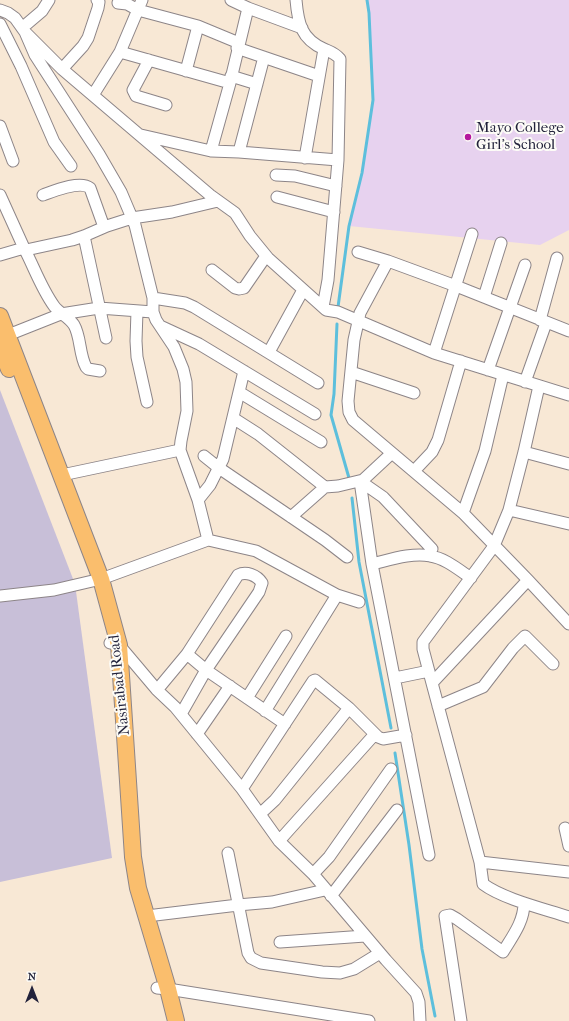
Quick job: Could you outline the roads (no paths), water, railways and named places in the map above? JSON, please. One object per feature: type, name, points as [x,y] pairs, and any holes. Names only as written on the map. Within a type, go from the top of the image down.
[{"type":"highway","name":"Nasirabad Road","points":[[0,316],[4,341],[52,472],[98,580]]},
{"type":"highway","name":"Nasirabad Road","points":[[4,341],[62,475],[98,580],[114,644],[129,858],[139,922],[176,1021]]},
{"type":"highway","name":"Nasirabad Road","points":[[129,858],[147,916],[163,989],[165,1021]]},
{"type":"street","points":[[24,30],[42,11],[49,0]]},
{"type":"street","points":[[62,69],[83,46],[88,38],[98,8],[99,2],[97,0]]},
{"type":"street","points":[[231,0],[248,8],[302,28]]},
{"type":"street","points":[[296,0],[298,20],[306,37],[324,49],[336,53],[340,59],[338,160],[325,308]]},
{"type":"street","points":[[118,3],[140,5],[198,26],[264,57],[319,76]]},
{"type":"street","points":[[93,94],[120,52],[140,5]]},
{"type":"street","points":[[211,151],[248,8]]},
{"type":"street","points":[[0,10],[15,18],[24,30],[62,69],[218,201],[236,213],[250,236],[266,256],[325,308],[338,312],[434,353],[569,395]]},
{"type":"street","points":[[0,24],[21,66],[54,142],[71,166]]},
{"type":"street","points":[[186,71],[198,26]]},
{"type":"street","points":[[24,30],[36,54],[107,167],[121,192],[132,218],[153,298],[156,320],[180,358],[186,382],[187,411],[180,450],[198,500],[208,540]]},
{"type":"street","points":[[305,158],[324,49]]},
{"type":"street","points":[[120,52],[186,71],[257,84]]},
{"type":"street","points":[[239,152],[264,57]]},
{"type":"street","points":[[149,60],[133,90],[136,96],[166,104]]},
{"type":"street","points":[[0,126],[13,161]]},
{"type":"street","points":[[139,135],[211,151],[338,160]]},
{"type":"street","points":[[276,175],[295,176],[336,186]]},
{"type":"street","points":[[43,195],[73,186],[88,186],[104,227]]},
{"type":"street","points":[[0,195],[47,295],[54,307],[74,326],[86,367],[88,369],[100,371]]},
{"type":"street","points":[[277,197],[334,212]]},
{"type":"street","points":[[0,255],[84,236],[104,227],[132,218],[172,212],[218,201]]},
{"type":"street","points":[[434,353],[472,234]]},
{"type":"street","points":[[84,236],[106,338]]},
{"type":"street","points":[[484,297],[501,243]]},
{"type":"street","points":[[358,252],[388,261],[456,286],[569,331]]},
{"type":"street","points":[[212,270],[235,288],[244,288],[266,256]]},
{"type":"street","points":[[525,382],[543,321],[557,258]]},
{"type":"street","points":[[388,261],[366,301],[358,321],[354,340],[348,401],[349,412],[353,420],[463,513],[569,624]]},
{"type":"street","points":[[488,370],[525,266]]},
{"type":"street","points":[[269,352],[303,290]]},
{"type":"street","points":[[153,298],[185,303],[194,307],[318,383]]},
{"type":"street","points":[[4,341],[61,314],[99,308],[154,312]]},
{"type":"street","points":[[137,311],[137,357],[147,402]]},
{"type":"street","points":[[159,326],[199,344],[314,414]]},
{"type":"street","points":[[414,471],[432,452],[438,440],[461,361]]},
{"type":"street","points":[[198,500],[210,485],[223,459],[244,371]]},
{"type":"street","points":[[351,372],[414,393]]},
{"type":"street","points":[[463,513],[485,451],[503,375]]},
{"type":"street","points":[[539,386],[509,510],[494,546],[423,642],[423,649],[480,862],[483,884],[490,889],[524,903],[569,917]]},
{"type":"street","points":[[239,392],[321,442]]},
{"type":"street","points":[[233,418],[258,434],[325,487]]},
{"type":"street","points":[[62,475],[180,450]]},
{"type":"street","points":[[292,518],[325,487],[357,482],[369,476],[392,452]]},
{"type":"street","points":[[524,452],[569,464]]},
{"type":"street","points":[[204,456],[347,557]]},
{"type":"street","points":[[357,482],[383,498],[432,549]]},
{"type":"street","points":[[357,482],[394,678],[403,735],[429,855]]},
{"type":"street","points":[[509,510],[569,524]]},
{"type":"street","points":[[0,596],[54,590],[98,580],[208,540],[256,551],[336,595],[358,602]]},
{"type":"street","points":[[372,564],[400,558],[430,556],[441,560],[471,578]]},
{"type":"street","points":[[156,690],[187,654],[238,576],[243,573],[247,573],[260,580],[262,584],[259,592],[206,670],[181,714]]},
{"type":"street","points":[[432,683],[528,580]]},
{"type":"street","points":[[265,711],[336,595]]},
{"type":"street","points":[[247,698],[286,636]]},
{"type":"street","points":[[438,706],[483,687],[513,648],[525,636],[553,664]]},
{"type":"street","points":[[114,644],[156,690],[181,714],[242,789],[278,841],[313,874],[365,936],[416,993],[419,1002],[420,1021]]},
{"type":"street","points":[[187,654],[206,670],[285,724]]},
{"type":"street","points":[[394,678],[429,671]]},
{"type":"street","points":[[242,789],[315,680],[349,708],[379,736]]},
{"type":"street","points":[[197,734],[230,686]]},
{"type":"street","points":[[260,814],[276,800],[349,708]]},
{"type":"street","points":[[278,841],[379,736],[403,735]]},
{"type":"street","points":[[313,874],[329,856],[391,769]]},
{"type":"street","points":[[147,916],[238,904],[272,902],[328,893],[397,810]]},
{"type":"street","points":[[565,828],[569,846]]},
{"type":"street","points":[[228,853],[248,953],[251,958],[261,962],[322,972],[340,973],[354,969],[380,953]]},
{"type":"street","points":[[480,862],[569,872]]},
{"type":"street","points":[[461,1021],[445,916],[450,915],[457,919],[503,952],[524,912],[524,903]]},
{"type":"street","points":[[280,942],[365,936]]},
{"type":"street","points":[[163,989],[369,1021]]},
{"type":"waterway","points":[[338,307],[349,226],[362,173],[373,100],[369,13],[367,0]]},
{"type":"waterway","points":[[337,324],[334,394],[331,415],[349,478]]},
{"type":"waterway","points":[[352,498],[359,562],[391,728]]},
{"type":"waterway","points":[[395,753],[409,845],[422,949],[435,1016]]},
{"type":"place","name":"Mayo College Girl's School","points":[[468,137]]}]
